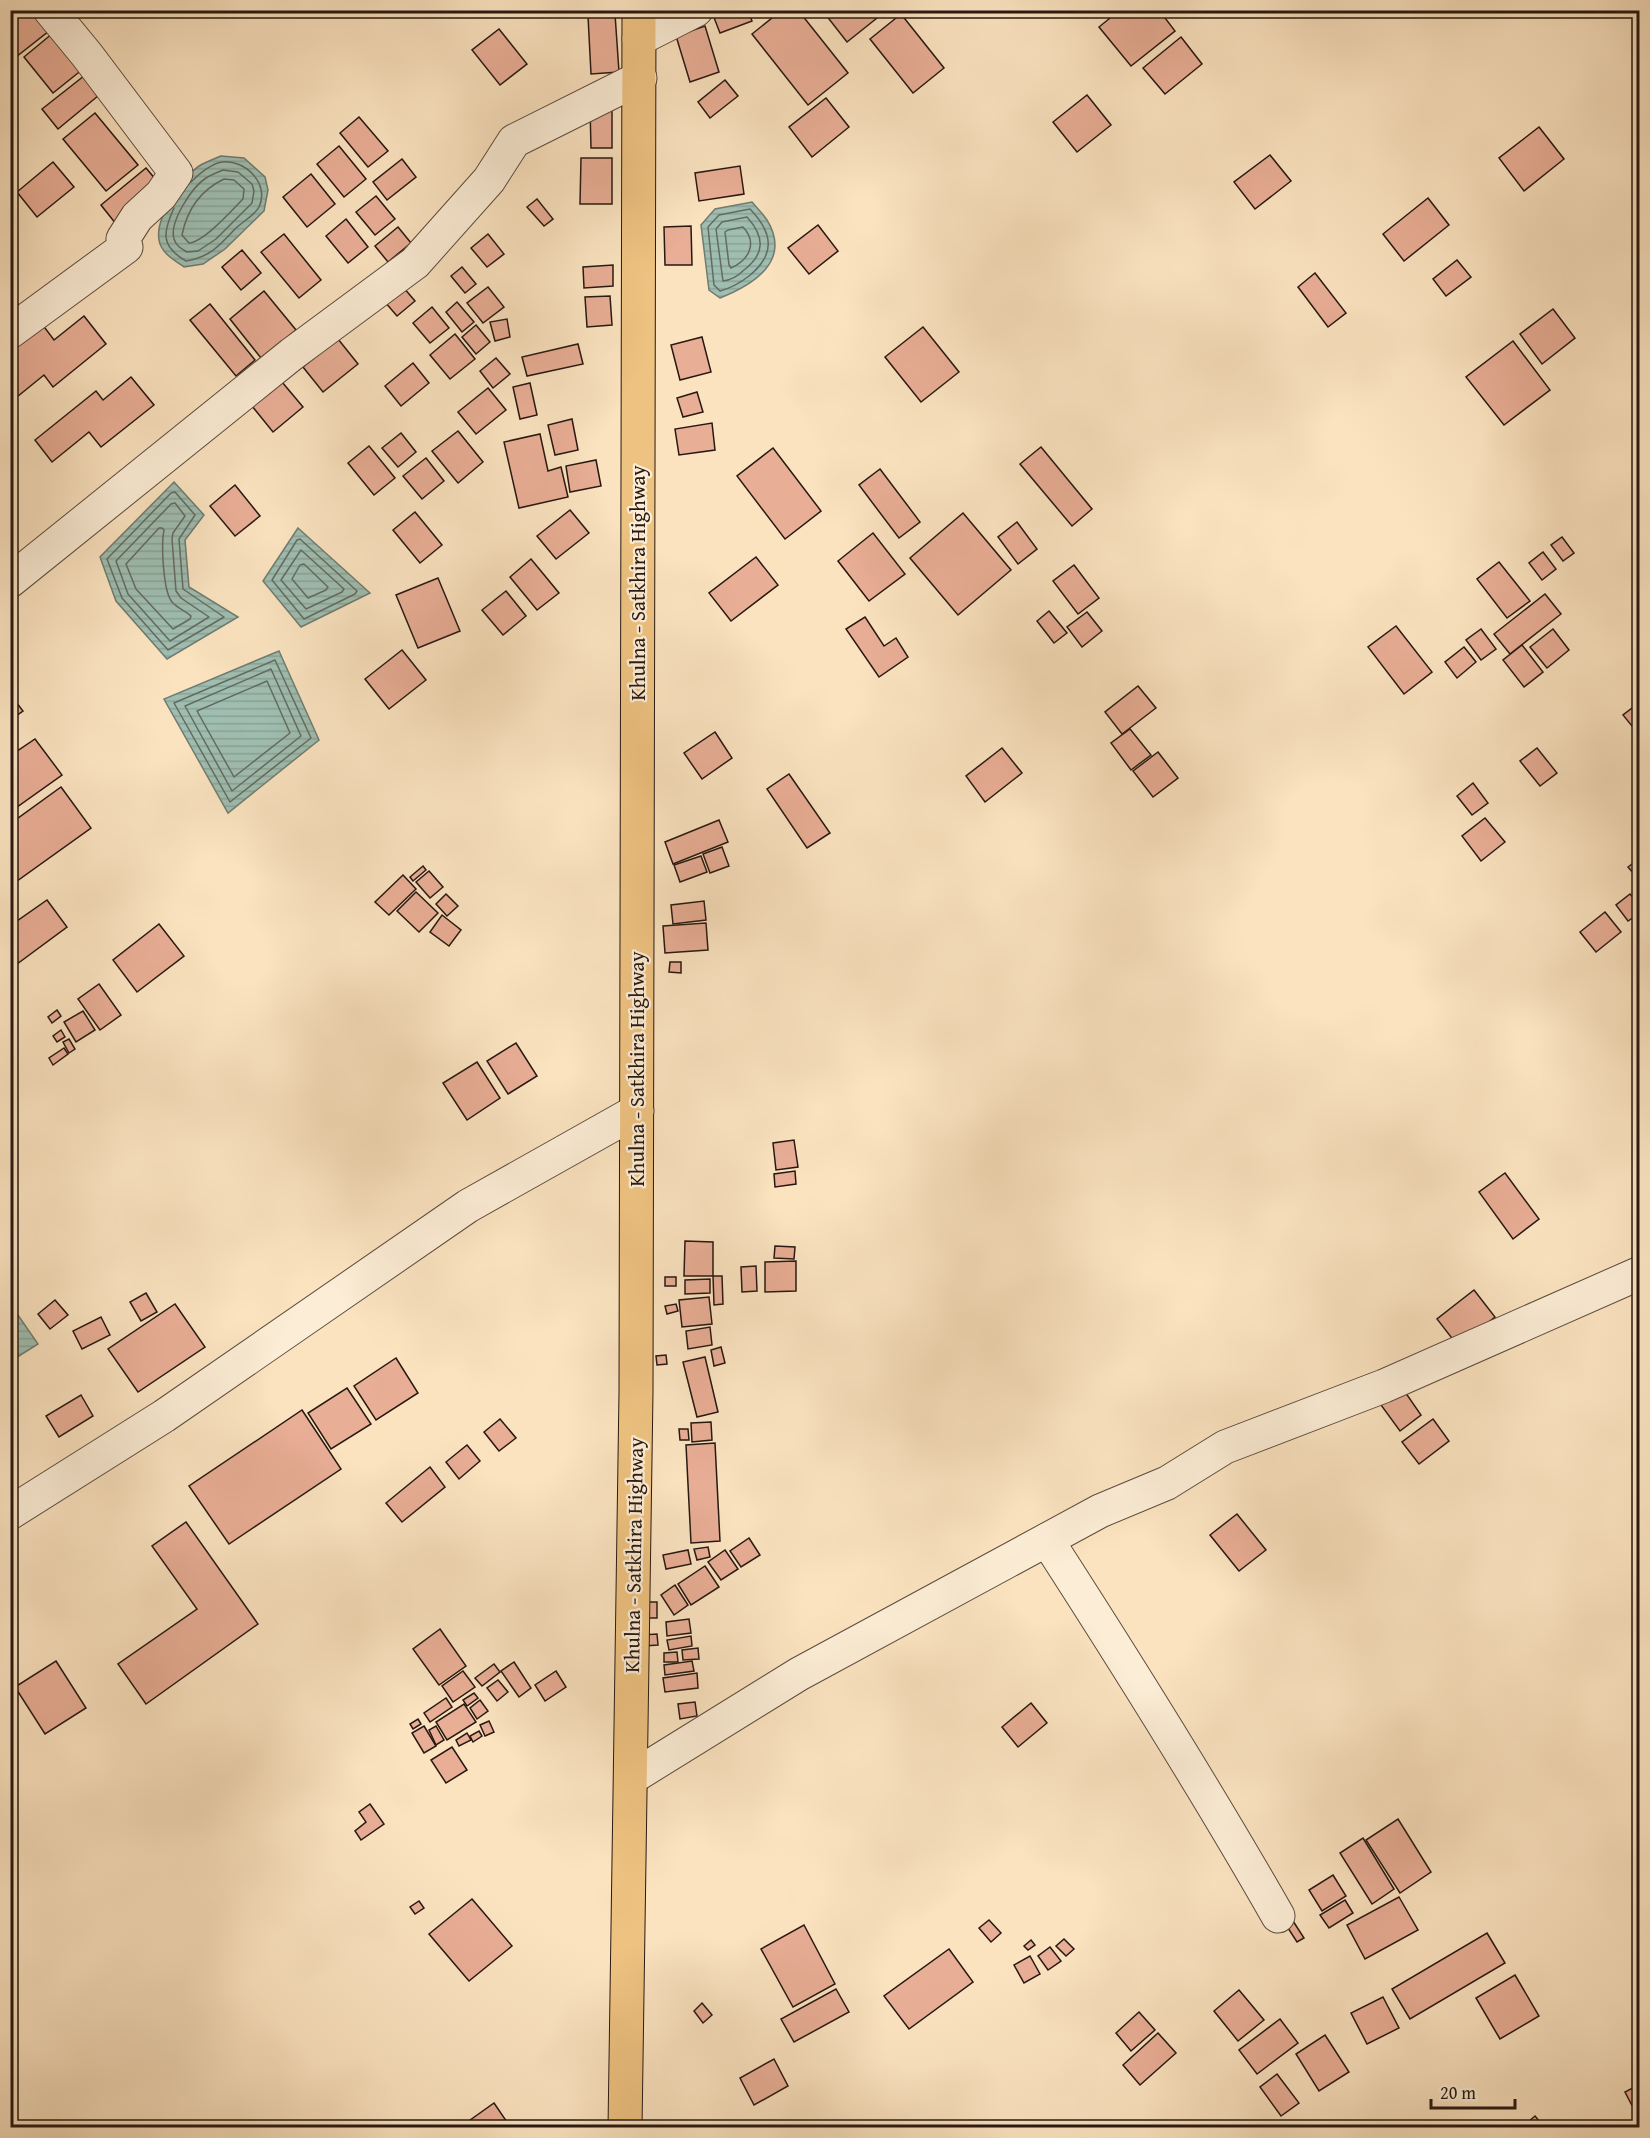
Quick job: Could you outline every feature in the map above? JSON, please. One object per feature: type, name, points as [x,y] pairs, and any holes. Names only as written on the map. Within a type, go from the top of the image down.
[{"type":"highway","name":"Khulna - Satkhira Highway","points":[[625,2127],[636,1380],[639,25]]},
{"type":"street","points":[[10,332],[126,247],[123,239],[137,217],[161,195],[176,173],[50,10]]},
{"type":"street","points":[[639,25],[696,10]]},
{"type":"street","points":[[10,581],[292,354],[415,263],[489,180],[514,141],[640,78]]},
{"type":"street","points":[[10,1513],[164,1416],[468,1206],[637,1111]]},
{"type":"street","points":[[631,1778],[799,1674],[1100,1511],[1167,1483],[1226,1447],[1384,1386],[1640,1273]]},
{"type":"street","points":[[1047,1540],[1214,1805],[1278,1916]]},
{"type":"water","points":[[221,156],[244,158],[265,177],[268,190],[264,211],[225,249],[203,264],[184,267],[168,256],[160,245],[161,221],[171,199],[192,171]]},
{"type":"water","points":[[752,202],[767,220],[774,235],[775,248],[772,259],[756,278],[733,293],[720,298],[709,290],[701,225],[715,209]]},
{"type":"water","points":[[174,482],[204,515],[185,540],[189,587],[238,617],[167,659],[116,601],[100,557]]},
{"type":"water","points":[[298,528],[370,593],[301,627],[263,581]]},
{"type":"water","points":[[279,651],[319,740],[228,813],[164,699]]},
{"type":"water","points":[[11,1305],[38,1344],[10,1361]]},
{"type":"building","points":[[20,10],[41,10],[54,27],[16,57],[10,50],[10,18]]},
{"type":"building","points":[[724,10],[748,10],[752,21],[720,33],[713,15]]},
{"type":"building","points":[[782,10],[798,10],[848,73],[808,105],[752,34]]},
{"type":"building","points":[[822,10],[887,10],[847,42]]},
{"type":"building","points":[[1120,10],[1159,10],[1175,31],[1131,66],[1099,27]]},
{"type":"building","points":[[615,14],[619,72],[591,74],[588,16]]},
{"type":"building","points":[[901,14],[944,68],[913,93],[870,39]]},
{"type":"building","points":[[705,26],[719,72],[690,82],[676,36]]},
{"type":"building","points":[[499,29],[527,64],[500,85],[472,50]]},
{"type":"building","points":[[53,33],[83,69],[53,93],[24,57]]},
{"type":"building","points":[[1181,37],[1202,64],[1165,94],[1143,68]]},
{"type":"building","points":[[89,72],[104,91],[58,129],[42,109]]},
{"type":"building","points":[[725,80],[738,96],[710,118],[698,102]]},
{"type":"building","points":[[1087,95],[1111,125],[1077,152],[1053,122]]},
{"type":"building","points":[[826,98],[849,127],[812,157],[789,127]]},
{"type":"building","points":[[612,106],[612,148],[591,148],[590,107]]},
{"type":"building","points":[[95,113],[138,165],[106,191],[63,139]]},
{"type":"building","points":[[359,117],[388,151],[368,167],[340,133]]},
{"type":"building","points":[[1539,127],[1564,159],[1524,191],[1499,158]]},
{"type":"building","points":[[339,146],[366,179],[344,197],[317,164]]},
{"type":"building","points":[[1270,155],[1291,181],[1255,209],[1234,182]]},
{"type":"building","points":[[581,158],[612,158],[612,204],[580,204]]},
{"type":"building","points":[[402,159],[416,177],[387,200],[373,182]]},
{"type":"building","points":[[53,162],[74,187],[37,217],[17,192]]},
{"type":"building","points":[[740,166],[744,194],[699,201],[695,173]]},
{"type":"building","points":[[146,168],[162,187],[116,224],[101,205]]},
{"type":"building","points":[[311,174],[335,204],[307,227],[283,197]]},
{"type":"building","points":[[376,196],[395,219],[375,235],[356,212]]},
{"type":"building","points":[[1428,198],[1449,225],[1404,261],[1383,234]]},
{"type":"building","points":[[537,199],[553,219],[544,226],[527,207]]},
{"type":"building","points":[[346,219],[368,247],[348,263],[326,236]]},
{"type":"building","points":[[818,225],[838,251],[809,274],[788,248]]},
{"type":"building","points":[[691,226],[692,265],[665,265],[664,227]]},
{"type":"building","points":[[398,227],[411,243],[388,262],[375,246]]},
{"type":"building","points":[[284,234],[321,280],[299,298],[261,252]]},
{"type":"building","points":[[488,234],[504,254],[487,267],[471,248]]},
{"type":"building","points":[[242,250],[261,273],[241,290],[222,267]]},
{"type":"building","points":[[1457,260],[1471,277],[1446,296],[1433,279]]},
{"type":"building","points":[[613,265],[613,286],[584,288],[583,267]]},
{"type":"building","points":[[462,267],[476,284],[465,293],[451,276]]},
{"type":"building","points":[[1315,273],[1346,313],[1328,327],[1298,287]]},
{"type":"building","points":[[403,287],[415,301],[397,316],[385,302]]},
{"type":"building","points":[[488,287],[504,307],[483,323],[467,303]]},
{"type":"building","points":[[264,291],[296,330],[261,358],[230,319]]},
{"type":"building","points":[[10,295],[23,310],[10,320]]},
{"type":"building","points":[[610,296],[612,325],[587,327],[585,297]]},
{"type":"building","points":[[457,302],[474,322],[462,332],[446,312]]},
{"type":"building","points":[[210,304],[255,360],[236,376],[190,320]]},
{"type":"building","points":[[432,307],[449,328],[430,343],[413,323]]},
{"type":"building","points":[[1553,309],[1575,338],[1542,364],[1520,334]]},
{"type":"building","points":[[84,316],[106,344],[53,387],[44,375],[12,401],[10,350],[42,324],[54,340]]},
{"type":"building","points":[[507,319],[510,337],[495,341],[490,322]]},
{"type":"building","points":[[476,325],[490,342],[476,354],[462,337]]},
{"type":"building","points":[[923,327],[959,372],[921,402],[885,357]]},
{"type":"building","points":[[455,334],[475,359],[450,379],[430,355]]},
{"type":"building","points":[[702,337],[711,372],[680,380],[671,345]]},
{"type":"building","points":[[338,339],[358,364],[323,392],[303,367]]},
{"type":"building","points":[[1513,341],[1550,390],[1504,425],[1466,377]]},
{"type":"building","points":[[578,344],[583,364],[527,376],[522,357]]},
{"type":"building","points":[[496,358],[510,374],[493,388],[480,371]]},
{"type":"building","points":[[413,363],[429,383],[401,406],[385,386]]},
{"type":"building","points":[[131,377],[154,405],[101,447],[89,432],[52,462],[35,440],[96,391],[103,400]]},
{"type":"building","points":[[282,382],[303,407],[273,432],[252,406]]},
{"type":"building","points":[[530,383],[537,415],[520,419],[513,387]]},
{"type":"building","points":[[488,388],[506,410],[476,434],[458,412]]},
{"type":"building","points":[[697,392],[703,412],[683,417],[677,398]]},
{"type":"building","points":[[572,419],[578,450],[555,455],[548,425]]},
{"type":"building","points":[[712,423],[715,450],[679,455],[675,429]]},
{"type":"building","points":[[458,431],[483,462],[458,483],[432,451]]},
{"type":"building","points":[[401,433],[416,452],[398,467],[382,448]]},
{"type":"building","points":[[540,434],[548,471],[561,467],[568,497],[519,508],[504,442]]},
{"type":"building","points":[[369,446],[395,478],[374,495],[348,463]]},
{"type":"building","points":[[1041,447],[1092,509],[1072,526],[1020,464]]},
{"type":"building","points":[[773,448],[821,511],[785,539],[737,476]]},
{"type":"building","points":[[426,458],[444,481],[422,499],[403,476]]},
{"type":"building","points":[[596,460],[601,486],[570,492],[566,466]]},
{"type":"building","points":[[880,469],[920,522],[899,538],[859,485]]},
{"type":"building","points":[[235,485],[260,516],[235,536],[210,506]]},
{"type":"building","points":[[570,510],[589,533],[556,559],[537,536]]},
{"type":"building","points":[[415,512],[442,545],[420,563],[393,530]]},
{"type":"building","points":[[963,513],[1011,570],[958,615],[910,558]]},
{"type":"building","points":[[1017,522],[1037,549],[1018,564],[998,537]]},
{"type":"building","points":[[873,533],[905,574],[869,601],[838,561]]},
{"type":"building","points":[[1562,537],[1574,553],[1563,561],[1551,545]]},
{"type":"building","points":[[1543,552],[1556,569],[1542,580],[1529,563]]},
{"type":"building","points":[[756,557],[778,585],[731,621],[709,593]]},
{"type":"building","points":[[531,559],[559,593],[537,610],[510,577]]},
{"type":"building","points":[[1499,562],[1530,601],[1507,618],[1477,579]]},
{"type":"building","points":[[1074,565],[1099,598],[1078,614],[1053,581]]},
{"type":"building","points":[[438,578],[460,631],[418,648],[396,595]]},
{"type":"building","points":[[506,591],[526,616],[503,635],[482,610]]},
{"type":"building","points":[[1545,594],[1561,614],[1510,654],[1494,634]]},
{"type":"building","points":[[1049,611],[1067,633],[1054,643],[1037,621]]},
{"type":"building","points":[[1087,612],[1102,631],[1082,647],[1067,627]]},
{"type":"building","points":[[865,617],[884,646],[896,638],[908,657],[879,677],[846,629]]},
{"type":"building","points":[[1396,626],[1432,672],[1404,694],[1368,647]]},
{"type":"building","points":[[1481,629],[1496,649],[1481,660],[1466,640]]},
{"type":"building","points":[[1553,629],[1569,650],[1547,668],[1530,647]]},
{"type":"building","points":[[1522,645],[1543,672],[1524,687],[1503,660]]},
{"type":"building","points":[[1464,647],[1476,662],[1457,678],[1445,662]]},
{"type":"building","points":[[402,650],[426,680],[389,709],[365,679]]},
{"type":"building","points":[[1138,686],[1156,708],[1122,734],[1105,712]]},
{"type":"building","points":[[10,694],[23,711],[10,720]]},
{"type":"building","points":[[1640,702],[1640,736],[1623,715]]},
{"type":"building","points":[[1130,729],[1151,755],[1131,770],[1111,743]]},
{"type":"building","points":[[715,732],[732,758],[702,779],[684,753]]},
{"type":"building","points":[[35,739],[62,775],[10,812],[10,756]]},
{"type":"building","points":[[1002,748],[1022,773],[985,802],[966,776]]},
{"type":"building","points":[[1537,748],[1557,773],[1540,786],[1520,761]]},
{"type":"building","points":[[1158,752],[1178,778],[1153,797],[1133,771]]},
{"type":"building","points":[[789,774],[830,833],[807,848],[767,789]]},
{"type":"building","points":[[1473,783],[1488,803],[1472,815],[1457,796]]},
{"type":"building","points":[[61,787],[91,828],[10,886],[10,824]]},
{"type":"building","points":[[1485,818],[1505,842],[1481,861],[1462,836]]},
{"type":"building","points":[[719,820],[728,842],[673,864],[665,842]]},
{"type":"building","points":[[722,847],[729,866],[710,873],[703,854]]},
{"type":"building","points":[[701,856],[707,872],[680,882],[674,865]]},
{"type":"building","points":[[1640,858],[1640,881],[1628,867]]},
{"type":"building","points":[[423,866],[426,870],[413,881],[410,877]]},
{"type":"building","points":[[429,871],[443,887],[430,898],[416,882]]},
{"type":"building","points":[[403,875],[416,889],[389,915],[375,902]]},
{"type":"building","points":[[416,892],[438,913],[419,932],[397,911]]},
{"type":"building","points":[[446,894],[458,906],[447,916],[436,904]]},
{"type":"building","points":[[1630,894],[1640,905],[1640,913],[1628,921],[1616,905]]},
{"type":"building","points":[[47,900],[67,927],[17,964],[10,955],[10,926]]},
{"type":"building","points":[[704,901],[706,920],[673,924],[671,905]]},
{"type":"building","points":[[1605,912],[1621,932],[1596,952],[1580,932]]},
{"type":"building","points":[[442,915],[461,930],[449,946],[430,932]]},
{"type":"building","points":[[706,923],[708,950],[665,953],[663,926]]},
{"type":"building","points":[[159,924],[184,956],[137,992],[113,960]]},
{"type":"building","points":[[670,962],[681,962],[681,973],[669,972]]},
{"type":"building","points":[[99,984],[121,1015],[100,1030],[78,999]]},
{"type":"building","points":[[57,1010],[61,1016],[52,1023],[48,1017]]},
{"type":"building","points":[[83,1011],[95,1030],[76,1042],[64,1022]]},
{"type":"building","points":[[61,1030],[65,1037],[57,1042],[53,1036]]},
{"type":"building","points":[[69,1039],[75,1049],[69,1053],[63,1042]]},
{"type":"building","points":[[516,1043],[537,1076],[508,1094],[487,1061]]},
{"type":"building","points":[[64,1048],[68,1054],[53,1065],[49,1058]]},
{"type":"building","points":[[477,1062],[500,1098],[467,1120],[443,1083]]},
{"type":"building","points":[[794,1140],[798,1167],[776,1170],[773,1143]]},
{"type":"building","points":[[795,1171],[796,1184],[775,1187],[774,1174]]},
{"type":"building","points":[[1505,1173],[1539,1219],[1513,1239],[1479,1192]]},
{"type":"building","points":[[685,1241],[713,1242],[713,1276],[684,1276]]},
{"type":"building","points":[[775,1246],[795,1247],[794,1259],[774,1258]]},
{"type":"building","points":[[796,1261],[796,1291],[765,1292],[765,1262]]},
{"type":"building","points":[[756,1266],[757,1291],[742,1292],[741,1267]]},
{"type":"building","points":[[713,1276],[722,1276],[723,1304],[714,1305]]},
{"type":"building","points":[[665,1277],[676,1277],[676,1286],[665,1286]]},
{"type":"building","points":[[710,1279],[710,1293],[685,1294],[685,1280]]},
{"type":"building","points":[[1474,1290],[1495,1317],[1458,1346],[1437,1319]]},
{"type":"building","points":[[146,1293],[157,1312],[141,1321],[130,1302]]},
{"type":"building","points":[[709,1297],[712,1324],[682,1327],[679,1300]]},
{"type":"building","points":[[55,1300],[68,1315],[50,1329],[38,1314]]},
{"type":"building","points":[[175,1304],[205,1347],[138,1392],[108,1349]]},
{"type":"building","points":[[676,1304],[678,1311],[667,1314],[665,1306]]},
{"type":"building","points":[[101,1317],[110,1335],[82,1349],[73,1331]]},
{"type":"building","points":[[710,1327],[712,1345],[688,1349],[686,1331]]},
{"type":"building","points":[[721,1347],[725,1363],[714,1366],[711,1350]]},
{"type":"building","points":[[666,1355],[667,1364],[657,1365],[656,1356]]},
{"type":"building","points":[[705,1357],[718,1412],[697,1417],[683,1362]]},
{"type":"building","points":[[396,1358],[418,1393],[376,1420],[354,1386]]},
{"type":"building","points":[[347,1388],[371,1424],[331,1449],[308,1413]]},
{"type":"building","points":[[1403,1389],[1421,1415],[1400,1431],[1381,1405]]},
{"type":"building","points":[[81,1395],[93,1416],[59,1437],[46,1416]]},
{"type":"building","points":[[302,1410],[341,1469],[229,1544],[189,1486]]},
{"type":"building","points":[[500,1419],[516,1438],[499,1451],[484,1432]]},
{"type":"building","points":[[1433,1419],[1449,1441],[1419,1464],[1402,1442]]},
{"type":"building","points":[[711,1422],[712,1440],[692,1442],[691,1423]]},
{"type":"building","points":[[679,1429],[688,1429],[689,1440],[680,1440]]},
{"type":"building","points":[[715,1443],[720,1541],[691,1543],[686,1445]]},
{"type":"building","points":[[467,1445],[480,1461],[459,1479],[446,1462]]},
{"type":"building","points":[[430,1467],[445,1487],[402,1522],[386,1503]]},
{"type":"building","points":[[1237,1514],[1266,1550],[1239,1571],[1210,1535]]},
{"type":"building","points":[[186,1522],[258,1624],[146,1704],[118,1664],[197,1609],[152,1546]]},
{"type":"building","points":[[749,1538],[760,1555],[741,1567],[730,1551]]},
{"type":"building","points":[[708,1547],[710,1557],[697,1560],[694,1549]]},
{"type":"building","points":[[688,1550],[691,1564],[666,1569],[663,1555]]},
{"type":"building","points":[[725,1550],[738,1569],[721,1580],[708,1562]]},
{"type":"building","points":[[705,1566],[719,1587],[691,1605],[678,1584]]},
{"type":"building","points":[[675,1585],[688,1605],[674,1615],[661,1595]]},
{"type":"building","points":[[642,1602],[657,1602],[657,1618],[642,1618]]},
{"type":"building","points":[[689,1619],[691,1633],[667,1636],[666,1622]]},
{"type":"building","points":[[440,1629],[466,1666],[439,1685],[413,1649]]},
{"type":"building","points":[[657,1634],[658,1645],[644,1646],[643,1635]]},
{"type":"building","points":[[691,1636],[692,1646],[669,1650],[667,1640]]},
{"type":"building","points":[[698,1648],[699,1659],[683,1660],[682,1650]]},
{"type":"building","points":[[677,1652],[678,1662],[664,1662],[664,1653]]},
{"type":"building","points":[[56,1661],[86,1708],[45,1734],[15,1687]]},
{"type":"building","points":[[692,1661],[694,1671],[665,1675],[664,1665]]},
{"type":"building","points":[[514,1662],[531,1688],[519,1697],[501,1671]]},
{"type":"building","points":[[494,1664],[500,1672],[482,1686],[475,1678]]},
{"type":"building","points":[[463,1671],[475,1687],[453,1702],[442,1686]]},
{"type":"building","points":[[556,1671],[566,1687],[545,1701],[535,1685]]},
{"type":"building","points":[[697,1673],[698,1688],[665,1692],[663,1678]]},
{"type":"building","points":[[498,1680],[508,1692],[497,1701],[487,1688]]},
{"type":"building","points":[[474,1693],[478,1698],[467,1706],[463,1700]]},
{"type":"building","points":[[446,1698],[452,1707],[430,1722],[424,1713]]},
{"type":"building","points":[[480,1700],[488,1711],[477,1719],[470,1708]]},
{"type":"building","points":[[695,1702],[697,1716],[680,1719],[678,1704]]},
{"type":"building","points":[[1031,1703],[1047,1723],[1018,1747],[1002,1727]]},
{"type":"building","points":[[464,1704],[476,1722],[447,1740],[436,1722]]},
{"type":"building","points":[[418,1719],[421,1724],[413,1729],[410,1724]]},
{"type":"building","points":[[489,1721],[494,1732],[485,1736],[480,1725]]},
{"type":"building","points":[[424,1726],[436,1746],[424,1753],[412,1733]]},
{"type":"building","points":[[436,1726],[444,1740],[436,1745],[429,1730]]},
{"type":"building","points":[[479,1731],[482,1736],[473,1742],[470,1736]]},
{"type":"building","points":[[467,1733],[471,1740],[459,1746],[456,1740]]},
{"type":"building","points":[[452,1747],[467,1770],[446,1783],[431,1760]]},
{"type":"building","points":[[370,1804],[384,1824],[361,1840],[355,1831],[366,1822],[359,1812]]},
{"type":"building","points":[[1398,1819],[1431,1872],[1400,1893],[1366,1840]]},
{"type":"building","points":[[1363,1838],[1394,1889],[1372,1904],[1340,1853]]},
{"type":"building","points":[[1333,1875],[1346,1896],[1322,1911],[1309,1890]]},
{"type":"building","points":[[1399,1897],[1418,1930],[1365,1959],[1347,1925]]},
{"type":"building","points":[[472,1899],[512,1946],[469,1981],[429,1934]]},
{"type":"building","points":[[1345,1900],[1353,1913],[1329,1928],[1320,1915]]},
{"type":"building","points":[[419,1901],[424,1908],[415,1914],[410,1907]]},
{"type":"building","points":[[989,1920],[1001,1933],[991,1942],[979,1928]]},
{"type":"building","points":[[1293,1921],[1304,1938],[1297,1942],[1286,1925]]},
{"type":"building","points":[[804,1925],[835,1984],[793,2007],[761,1949]]},
{"type":"building","points":[[1487,1933],[1505,1963],[1410,2019],[1392,1989]]},
{"type":"building","points":[[1064,1939],[1074,1949],[1066,1956],[1056,1946]]},
{"type":"building","points":[[1031,1940],[1035,1945],[1028,1950],[1024,1946]]},
{"type":"building","points":[[1050,1947],[1061,1961],[1048,1970],[1038,1956]]},
{"type":"building","points":[[949,1949],[973,1982],[909,2029],[884,1996]]},
{"type":"building","points":[[1030,1956],[1040,1974],[1024,1983],[1014,1965]]},
{"type":"building","points":[[1515,1975],[1539,2016],[1500,2039],[1476,1998]]},
{"type":"building","points":[[836,1989],[849,2012],[794,2042],[781,2019]]},
{"type":"building","points":[[1239,1990],[1264,2020],[1238,2041],[1214,2011]]},
{"type":"building","points":[[1383,1997],[1399,2028],[1367,2044],[1351,2013]]},
{"type":"building","points":[[702,2003],[712,2015],[703,2023],[694,2011]]},
{"type":"building","points":[[1139,2012],[1155,2030],[1131,2051],[1116,2033]]},
{"type":"building","points":[[1280,2019],[1298,2043],[1257,2074],[1239,2050]]},
{"type":"building","points":[[1158,2033],[1176,2053],[1140,2085],[1123,2065]]},
{"type":"building","points":[[1325,2035],[1349,2072],[1319,2091],[1296,2054]]},
{"type":"building","points":[[774,2059],[788,2086],[754,2105],[740,2078]]},
{"type":"building","points":[[1277,2074],[1299,2103],[1281,2116],[1260,2087]]},
{"type":"building","points":[[1640,2084],[1640,2121],[1625,2092]]},
{"type":"building","points":[[494,2103],[511,2128],[459,2128]]},
{"type":"building","points":[[1535,2116],[1545,2128],[1521,2128]]}]
